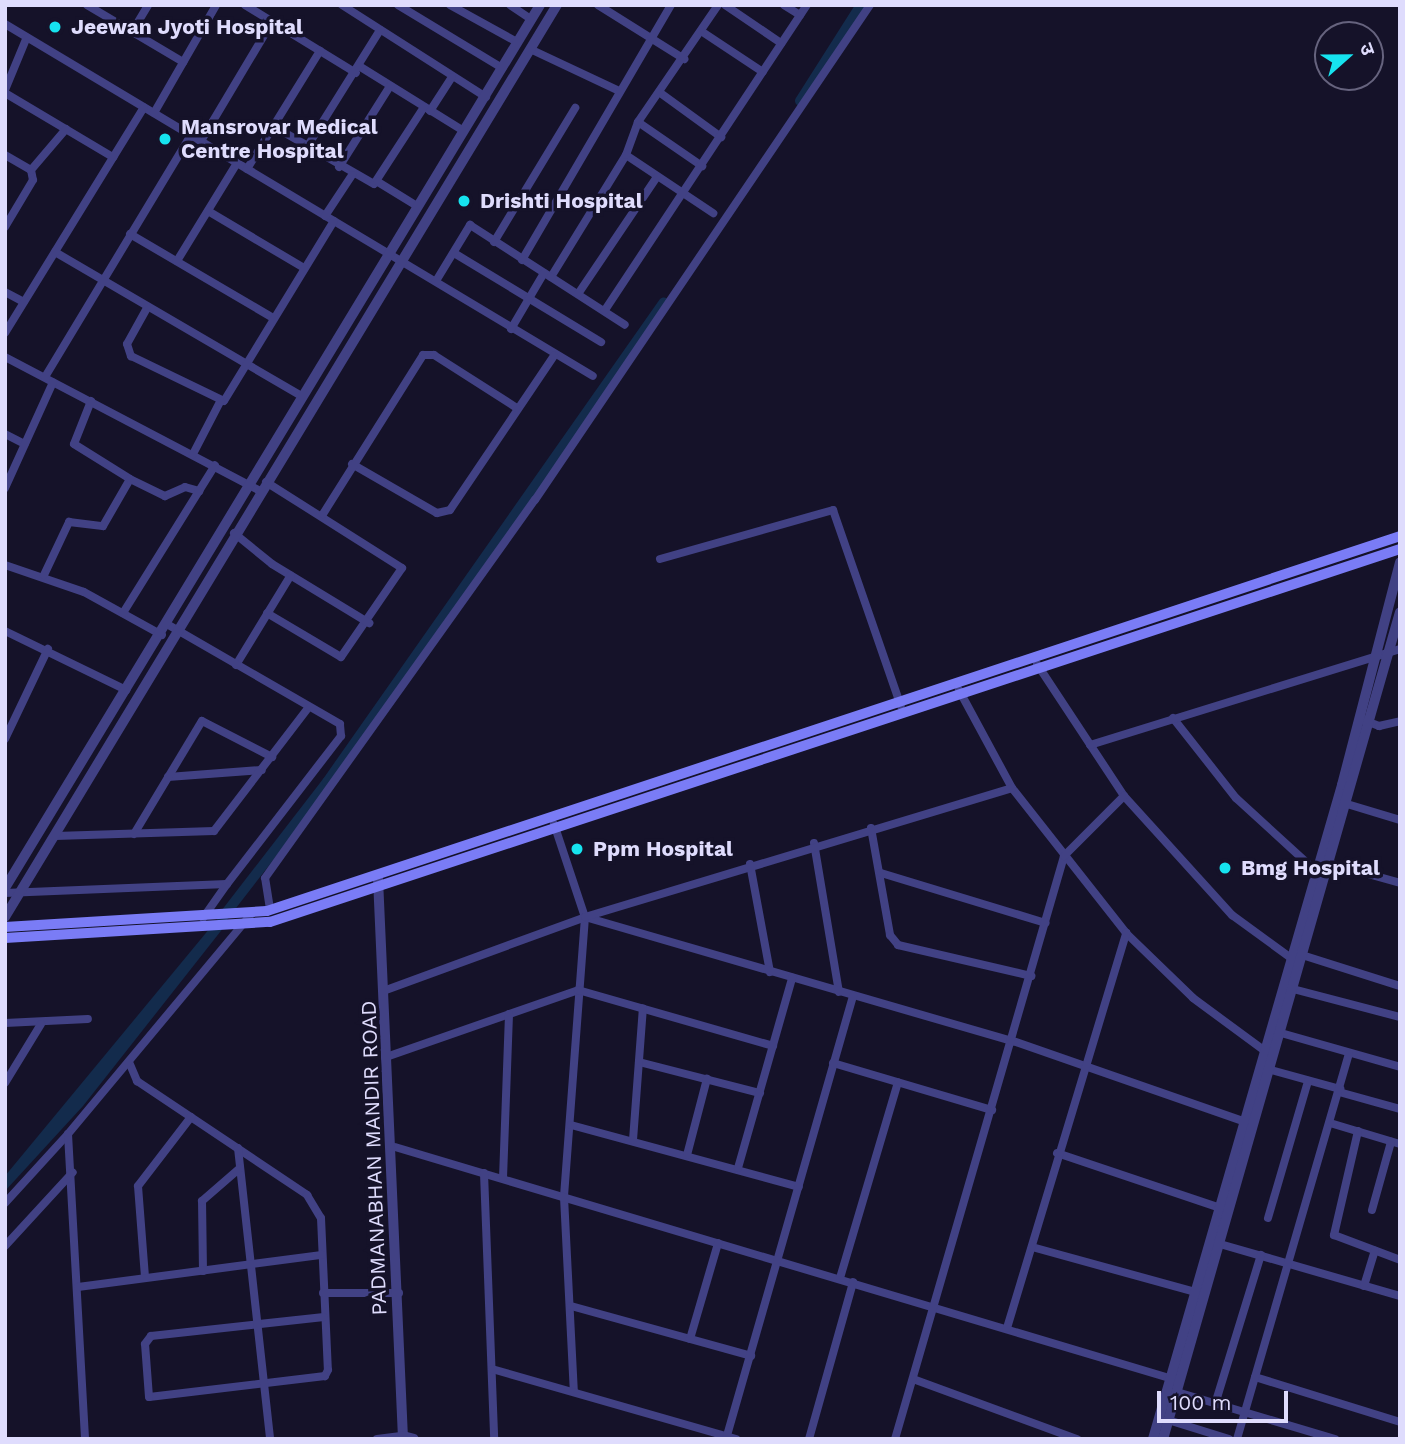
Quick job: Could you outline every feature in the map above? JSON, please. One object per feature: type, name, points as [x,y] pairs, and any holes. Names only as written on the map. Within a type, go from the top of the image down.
[{"type":"main road","points":[[552,820],[902,711],[1032,655],[1400,536]]},
{"type":"main road","points":[[5,937],[208,917],[240,910],[270,922],[378,881],[898,699],[1038,666],[1400,549]]},
{"type":"main road","points":[[5,927],[208,917],[232,921],[378,881]]},
{"type":"street","points":[[87,5],[183,62]]},
{"type":"street","points":[[132,32],[148,5]]},
{"type":"street","points":[[154,113],[216,5]]},
{"type":"street","points":[[246,5],[320,51],[390,86],[464,131]]},
{"type":"street","points":[[342,5],[486,97]]},
{"type":"street","points":[[398,5],[502,68]]},
{"type":"street","points":[[450,5],[517,43]]},
{"type":"street","points":[[510,5],[531,19]]},
{"type":"street","points":[[5,917],[55,836],[250,485],[540,5]]},
{"type":"street","points":[[227,884],[19,893],[5,891],[126,690],[234,533],[557,5]]},
{"type":"street","points":[[598,5],[684,59]]},
{"type":"street","points":[[612,13],[618,5]]},
{"type":"street","points":[[522,260],[617,90],[671,5]]},
{"type":"street","points":[[510,328],[626,155],[638,122],[684,59],[718,5]]},
{"type":"street","points":[[725,5],[781,43]]},
{"type":"street","points":[[785,5],[800,15]]},
{"type":"street","points":[[605,310],[807,5]]},
{"type":"street","points":[[270,909],[265,878],[535,500],[870,5]]},
{"type":"street","points":[[201,141],[272,22]]},
{"type":"street","points":[[5,24],[402,260],[554,356],[593,376]]},
{"type":"street","points":[[307,147],[358,70],[380,30]]},
{"type":"street","points":[[701,31],[762,72]]},
{"type":"street","points":[[27,37],[5,92],[113,157]]},
{"type":"street","points":[[530,49],[617,90]]},
{"type":"street","points":[[247,169],[320,51]]},
{"type":"street","points":[[377,182],[452,77]]},
{"type":"street","points":[[339,167],[390,86]]},
{"type":"street","points":[[659,92],[721,137]]},
{"type":"street","points":[[5,334],[144,107]]},
{"type":"street","points":[[494,242],[575,108]]},
{"type":"street","points":[[638,122],[702,166]]},
{"type":"street","points":[[274,127],[352,175],[377,182],[417,206]]},
{"type":"street","points":[[30,170],[66,129]]},
{"type":"street","points":[[5,488],[49,379],[102,281],[191,135]]},
{"type":"street","points":[[5,155],[30,170],[33,180],[5,227]]},
{"type":"street","points":[[626,155],[713,213]]},
{"type":"street","points":[[177,261],[237,163]]},
{"type":"street","points":[[325,216],[352,175]]},
{"type":"street","points":[[578,294],[657,177]]},
{"type":"street","points":[[208,211],[304,268]]},
{"type":"street","points":[[193,454],[220,402],[334,221]]},
{"type":"street","points":[[436,281],[470,225],[625,325]]},
{"type":"street","points":[[130,234],[273,318]]},
{"type":"street","points":[[55,252],[303,397]]},
{"type":"street","points":[[454,253],[601,342]]},
{"type":"street","points":[[5,292],[24,302]]},
{"type":"street","points":[[147,308],[127,344],[131,356],[220,402]]},
{"type":"street","points":[[323,514],[423,355],[434,355],[517,408]]},
{"type":"street","points":[[352,464],[443,513],[455,507],[517,408],[554,356]]},
{"type":"street","points":[[5,357],[250,485],[263,486],[323,514],[402,568],[369,623],[336,657],[267,613]]},
{"type":"street","points":[[91,401],[74,444],[130,479],[164,496],[185,488],[199,491]]},
{"type":"street","points":[[5,434],[25,443]]},
{"type":"street","points":[[123,613],[215,465]]},
{"type":"street","points":[[44,575],[69,522],[103,526],[130,479]]},
{"type":"street","points":[[660,559],[829,508],[838,518],[902,711]]},
{"type":"street","points":[[234,533],[290,575],[369,623]]},
{"type":"street","points":[[1163,1439],[1177,1392],[1175,1379],[1195,1292],[1215,1243],[1220,1208],[1265,1051],[1276,1038],[1293,989],[1297,957],[1325,862],[1373,654],[1400,562]]},
{"type":"street","points":[[5,565],[44,575],[162,635]]},
{"type":"street","points":[[236,665],[290,575]]},
{"type":"street","points":[[1153,1439],[1175,1379],[1215,1243],[1271,1070],[1276,1038],[1317,872],[1325,862],[1348,804],[1370,723],[1395,650],[1400,612]]},
{"type":"street","points":[[172,626],[308,708],[340,724],[341,736],[227,884],[208,917]]},
{"type":"street","points":[[5,631],[48,649],[126,690]]},
{"type":"street","points":[[5,739],[48,649]]},
{"type":"street","points":[[1090,745],[1373,654],[1395,650]]},
{"type":"street","points":[[1032,655],[1124,796],[1232,915],[1297,957],[1400,986]]},
{"type":"street","points":[[957,686],[1012,788],[1126,933],[1193,998],[1265,1051]]},
{"type":"street","points":[[55,836],[214,831],[308,708]]},
{"type":"street","points":[[1173,718],[1236,798],[1317,872]]},
{"type":"street","points":[[1359,719],[1370,723],[1400,721]]},
{"type":"street","points":[[134,834],[202,721],[272,757]]},
{"type":"street","points":[[168,777],[262,770]]},
{"type":"street","points":[[386,990],[585,917],[814,843],[1012,788]]},
{"type":"street","points":[[895,1439],[930,1306],[1013,1041],[1064,856],[1124,796]]},
{"type":"street","points":[[1348,804],[1400,820]]},
{"type":"street","points":[[552,820],[585,917],[564,1197],[574,1392]]},
{"type":"street","points":[[871,828],[890,935],[898,945],[1031,976]]},
{"type":"street","points":[[814,843],[839,992]]},
{"type":"street","points":[[1325,862],[1400,883]]},
{"type":"street","points":[[750,864],[771,972]]},
{"type":"street","points":[[881,873],[1046,923]]},
{"type":"street","name":"PADMANABHAN MANDIR ROAD","points":[[378,881],[386,990],[407,1438]]},
{"type":"street","points":[[5,1203],[68,1134],[251,916]]},
{"type":"street","points":[[585,917],[1013,1041],[1245,1122]]},
{"type":"street","points":[[1007,1328],[1082,1063],[1126,933]]},
{"type":"street","points":[[738,1168],[792,978]]},
{"type":"street","points":[[1293,989],[1400,1017]]},
{"type":"street","points":[[389,1056],[578,990],[773,1046]]},
{"type":"street","points":[[492,1369],[730,1438],[853,996]]},
{"type":"street","points":[[633,1140],[643,1008]]},
{"type":"street","points":[[503,1178],[509,1014]]},
{"type":"street","points":[[5,1023],[41,1024],[89,1019]]},
{"type":"street","points":[[5,1083],[41,1024]]},
{"type":"street","points":[[1276,1038],[1400,1067]]},
{"type":"street","points":[[1237,1439],[1349,1054]]},
{"type":"street","points":[[129,1062],[137,1081],[307,1195],[321,1218],[324,1317],[325,1376],[149,1397],[147,1338],[324,1317]]},
{"type":"street","points":[[639,1062],[760,1093]]},
{"type":"street","points":[[833,1063],[992,1110]]},
{"type":"street","points":[[1271,1070],[1400,1109]]},
{"type":"street","points":[[687,1155],[707,1079]]},
{"type":"street","points":[[1268,1218],[1308,1081]]},
{"type":"street","points":[[840,1278],[898,1082]]},
{"type":"street","points":[[145,1277],[138,1186],[191,1117]]},
{"type":"street","points":[[1330,1123],[1395,1143],[1372,1210]]},
{"type":"street","points":[[571,1125],[738,1168],[799,1187]]},
{"type":"street","points":[[1358,1131],[1333,1231],[1400,1260]]},
{"type":"street","points":[[68,1134],[73,1172],[85,1439]]},
{"type":"street","points":[[394,1147],[1175,1379]]},
{"type":"street","points":[[238,1148],[270,1439]]},
{"type":"street","points":[[1057,1153],[1220,1208]]},
{"type":"street","points":[[203,1271],[202,1201],[240,1168]]},
{"type":"street","points":[[5,1246],[73,1172]]},
{"type":"street","points":[[484,1173],[494,1439]]},
{"type":"street","points":[[690,1339],[718,1243]]},
{"type":"street","points":[[1215,1243],[1400,1296]]},
{"type":"street","points":[[1032,1247],[1195,1292]]},
{"type":"street","points":[[1364,1286],[1375,1251]]},
{"type":"street","points":[[78,1287],[145,1277],[250,1267],[322,1255]]},
{"type":"street","points":[[1216,1401],[1261,1255]]},
{"type":"street","points":[[809,1439],[853,1282]]},
{"type":"street","points":[[323,1293],[399,1293]]},
{"type":"street","points":[[571,1306],[751,1356]]},
{"type":"street","points":[[1255,1377],[1400,1422]]},
{"type":"street","points":[[912,1380],[1060,1436],[1077,1439]]},
{"type":"street","points":[[1177,1392],[1245,1409],[1335,1439]]},
{"type":"street","points":[[1168,1420],[1229,1439]]},
{"type":"street","points":[[377,1439],[407,1438]]},
{"type":"water","points":[[224,927],[83,1106],[5,1191],[5,1176],[210,928]]},
{"type":"waterway","points":[[800,101],[861,5]]},
{"type":"waterway","points":[[222,918],[327,782],[664,302]]},
{"type":"place","name":"Jeewan Jyoti Hospital","points":[[55,27]]},
{"type":"place","name":"Mansrovar Medical Centre Hospital","points":[[165,139]]},
{"type":"place","name":"Drishti Hospital","points":[[464,201]]},
{"type":"place","name":"Ppm Hospital","points":[[577,849]]},
{"type":"place","name":"Bmg Hospital","points":[[1225,868]]}]
